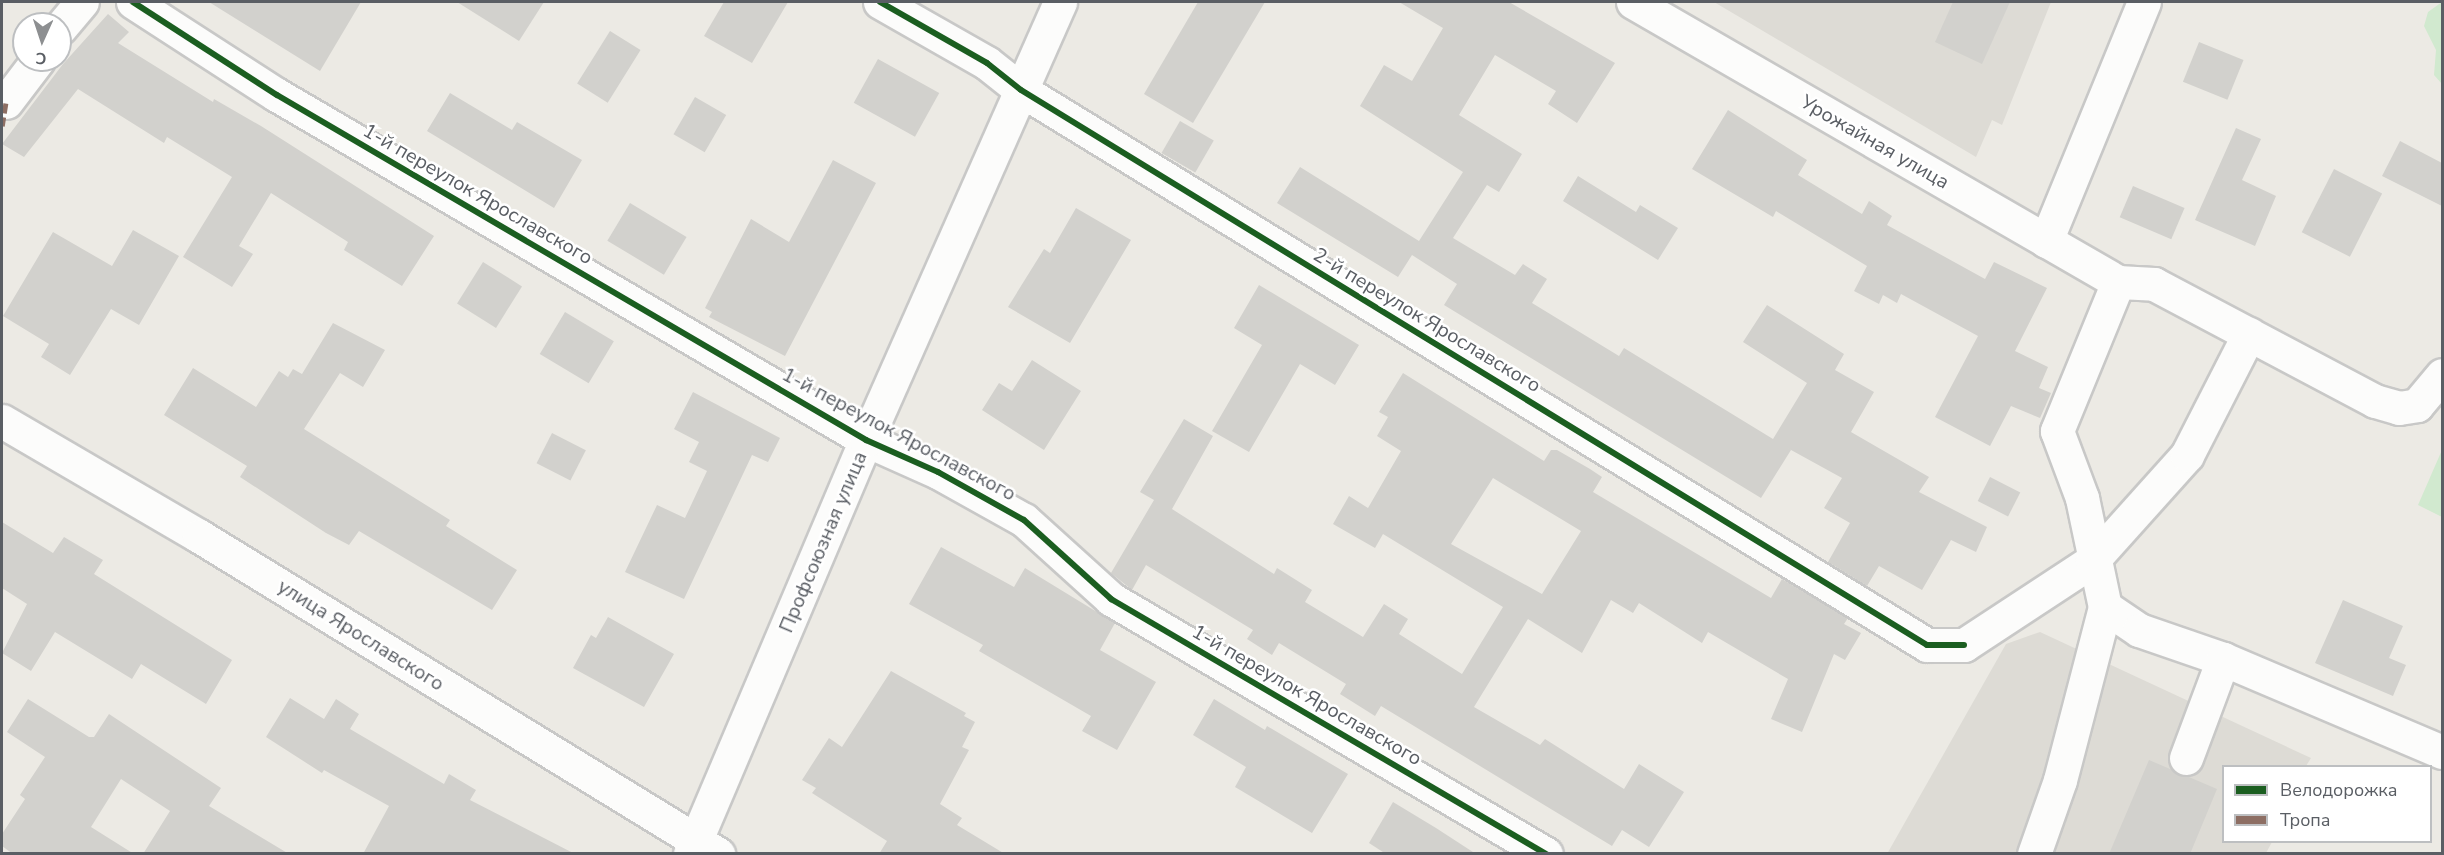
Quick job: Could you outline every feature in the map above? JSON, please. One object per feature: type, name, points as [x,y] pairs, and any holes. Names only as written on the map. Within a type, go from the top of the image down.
[{"type":"street","points":[[72,14],[82,2]]},
{"type":"street","name":"1-й переулок Ярославского","points":[[133,2],[277,95],[866,440],[938,472],[1024,520],[1111,599],[1546,854]]},
{"type":"street","name":"2-й переулок Ярославского","points":[[880,2],[987,63],[1021,90],[1927,645],[1964,645],[2092,561]]},
{"type":"street","name":"Профсоюзная улица","points":[[701,849],[866,440],[1060,2]]},
{"type":"street","name":"Урожайная улица","points":[[1633,2],[2118,282]]},
{"type":"street","points":[[2046,241],[2144,2]]},
{"type":"street","points":[[6,102],[29,72]]},
{"type":"street","points":[[2034,854],[2060,780],[2105,607],[2092,561],[2082,498],[2057,431],[2118,282],[2154,284],[2375,401],[2399,408],[2417,405],[2442,375]]},
{"type":"street","points":[[2092,561],[2187,455],[2249,334]]},
{"type":"street","name":"улица Ярославского","points":[[2,421],[199,536],[701,849]]},
{"type":"street","points":[[2105,607],[2139,630],[2223,659],[2442,752]]},
{"type":"street","points":[[2186,758],[2223,659]]},
{"type":"shaded area","points":[[1714,2],[2051,2],[2002,125],[1992,120],[1976,157]]},
{"type":"shaded area","points":[[2040,632],[2311,758],[2307,765],[2222,765],[2222,843],[2271,843],[2266,853],[1887,854],[2006,644]]},
{"type":"green space","points":[[2442,2],[2442,84],[2434,75],[2436,50],[2424,26],[2428,12]]},
{"type":"green space","points":[[2442,450],[2442,517],[2418,505]]},
{"type":"building","points":[[209,2],[361,2],[320,71]]},
{"type":"building","points":[[457,2],[544,2],[519,41]]},
{"type":"building","points":[[724,2],[788,2],[752,63],[704,36]]},
{"type":"building","points":[[1198,2],[1265,2],[1193,123],[1144,94]]},
{"type":"building","points":[[1399,2],[1509,2],[1615,63],[1577,123],[1548,104],[1556,91],[1495,55],[1459,115],[1522,154],[1499,192],[1487,185],[1453,238],[1515,275],[1523,264],[1547,279],[1532,303],[1619,356],[1624,348],[1773,439],[1807,383],[1743,342],[1767,305],[1844,354],[1835,370],[1874,392],[1851,432],[1929,477],[1919,492],[1987,527],[1976,552],[1951,540],[1922,590],[1879,566],[1867,586],[1828,562],[1850,523],[1824,508],[1842,478],[1782,445],[1791,450],[1761,498],[1444,305],[1457,284],[1412,255],[1398,277],[1277,203],[1300,167],[1419,241],[1463,172],[1360,106],[1384,65],[1412,81],[1443,28]]},
{"type":"building","points":[[1953,2],[2010,2],[1982,64],[1935,42]]},
{"type":"building","points":[[108,14],[129,32],[118,43],[213,102],[214,99],[261,126],[434,236],[402,286],[344,250],[348,242],[271,193],[239,246],[253,254],[232,287],[183,257],[232,177],[167,137],[164,143],[78,89],[24,157],[2,144],[57,72],[72,72],[72,54]]},
{"type":"building","points":[[610,31],[641,50],[608,103],[577,84]]},
{"type":"building","points":[[2199,42],[2244,60],[2227,100],[2183,82]]},
{"type":"building","points":[[878,59],[939,93],[915,137],[854,103]]},
{"type":"building","points":[[450,93],[512,130],[517,122],[582,160],[554,208],[427,131]]},
{"type":"building","points":[[695,97],[726,115],[705,152],[674,134]]},
{"type":"building","points":[[1728,110],[1807,160],[1798,175],[1862,214],[1869,201],[1892,216],[1887,225],[1985,279],[1994,262],[2047,288],[2015,351],[2048,367],[2039,388],[2051,393],[2040,418],[2011,406],[1990,446],[1935,417],[1978,336],[1901,294],[1897,303],[1883,295],[1879,304],[1854,291],[1867,266],[1776,211],[1773,217],[1692,169]]},
{"type":"building","points":[[1180,121],[1214,140],[1195,173],[1162,153]]},
{"type":"building","points":[[2236,128],[2261,139],[2242,180],[2276,196],[2255,246],[2195,220]]},
{"type":"building","points":[[2400,141],[2442,163],[2442,206],[2382,176]]},
{"type":"building","points":[[833,160],[876,183],[785,356],[709,317],[712,312],[705,308],[751,219],[789,242]]},
{"type":"building","points":[[2334,169],[2382,194],[2350,257],[2302,232]]},
{"type":"building","points":[[1578,176],[1636,212],[1640,205],[1678,228],[1658,260],[1563,201]]},
{"type":"building","points":[[2133,186],[2185,208],[2171,239],[2120,217]]},
{"type":"building","points":[[630,203],[687,237],[664,275],[607,241]]},
{"type":"building","points":[[1076,208],[1131,240],[1070,343],[1008,307],[1044,249],[1050,253]]},
{"type":"building","points":[[133,230],[179,256],[139,325],[111,309],[70,375],[41,357],[49,344],[3,316],[53,232],[112,266]]},
{"type":"building","points":[[483,262],[522,286],[496,328],[457,304]]},
{"type":"building","points":[[1259,285],[1359,345],[1335,385],[1300,364],[1249,452],[1212,431],[1262,345],[1234,328]]},
{"type":"building","points":[[565,312],[614,341],[589,383],[540,354]]},
{"type":"building","points":[[333,323],[385,350],[363,387],[340,373],[304,429],[450,520],[446,526],[517,570],[492,610],[359,531],[349,545],[326,533],[240,477],[247,466],[164,415],[193,368],[256,407],[279,371],[288,377],[293,369],[302,374]]},
{"type":"building","points":[[1032,360],[1081,391],[1044,450],[982,410],[999,383],[1012,391]]},
{"type":"building","points":[[1403,373],[1544,461],[1551,450],[1557,450],[1590,469],[1602,477],[1593,492],[1771,598],[1782,579],[1848,618],[1844,624],[1861,633],[1845,660],[1834,654],[1802,732],[1771,719],[1788,679],[1708,632],[1702,643],[1639,603],[1633,613],[1611,600],[1582,653],[1528,619],[1474,707],[1540,745],[1545,739],[1624,789],[1639,764],[1684,792],[1649,847],[1622,830],[1612,846],[1381,706],[1375,716],[1340,694],[1346,684],[1279,643],[1272,655],[1247,639],[1253,630],[1146,565],[1132,590],[1111,573],[1154,500],[1140,492],[1184,419],[1213,436],[1172,509],[1274,574],[1277,568],[1312,590],[1305,602],[1363,637],[1384,604],[1408,619],[1399,634],[1462,674],[1503,607],[1383,534],[1375,548],[1333,524],[1349,496],[1368,508],[1401,451],[1377,436],[1388,417],[1379,412]],"holes":[[[1493,478],[1581,531],[1542,594],[1451,544]]]},
{"type":"building","points":[[693,392],[780,438],[768,462],[752,455],[684,599],[625,572],[657,505],[685,518],[707,471],[689,462],[699,442],[674,429]]},
{"type":"building","points":[[552,433],[586,450],[570,481],[537,463]]},
{"type":"building","points":[[1990,477],[2020,492],[2008,516],[1978,501]]},
{"type":"building","points":[[2,522],[53,553],[64,537],[103,560],[94,574],[232,660],[206,704],[141,664],[132,679],[55,632],[31,671],[2,653],[27,604],[2,588]]},
{"type":"building","points":[[941,547],[1014,587],[1025,568],[1115,623],[1100,650],[1156,682],[1117,750],[1082,731],[1091,716],[979,651],[983,645],[909,604]]},
{"type":"building","points":[[2343,600],[2403,626],[2389,658],[2406,665],[2393,696],[2315,663]]},
{"type":"building","points":[[608,617],[674,654],[644,707],[573,668],[591,635],[596,638]]},
{"type":"building","points":[[891,671],[966,713],[964,716],[975,722],[962,747],[969,750],[940,804],[962,818],[957,825],[1005,854],[879,854],[887,841],[812,793],[816,788],[802,780],[829,738],[842,747]]},
{"type":"building","points":[[290,698],[324,719],[336,699],[359,714],[350,729],[444,784],[449,774],[476,790],[470,800],[575,854],[363,854],[389,806],[324,770],[322,773],[266,737]]},
{"type":"building","points":[[28,699],[89,737],[94,737],[109,714],[221,788],[209,806],[289,854],[143,854],[170,811],[121,779],[91,827],[134,854],[13,854],[2,846],[2,834],[25,799],[20,795],[45,757],[7,732]]},
{"type":"building","points":[[1214,699],[1265,730],[1267,726],[1348,774],[1312,833],[1235,787],[1246,767],[1193,735]]},
{"type":"building","points":[[2149,760],[2217,789],[2190,854],[2109,854]]},
{"type":"building","points":[[1393,802],[1476,854],[1386,854],[1369,843]]},
{"type":"marked path","points":[[2,126],[6,102]]},
{"type":"cycle path","points":[[133,2],[277,95],[866,440],[938,472],[1024,520],[1111,599],[1546,854]]},
{"type":"cycle path","points":[[880,2],[987,63],[1021,90],[1927,645],[1964,645]]}]
